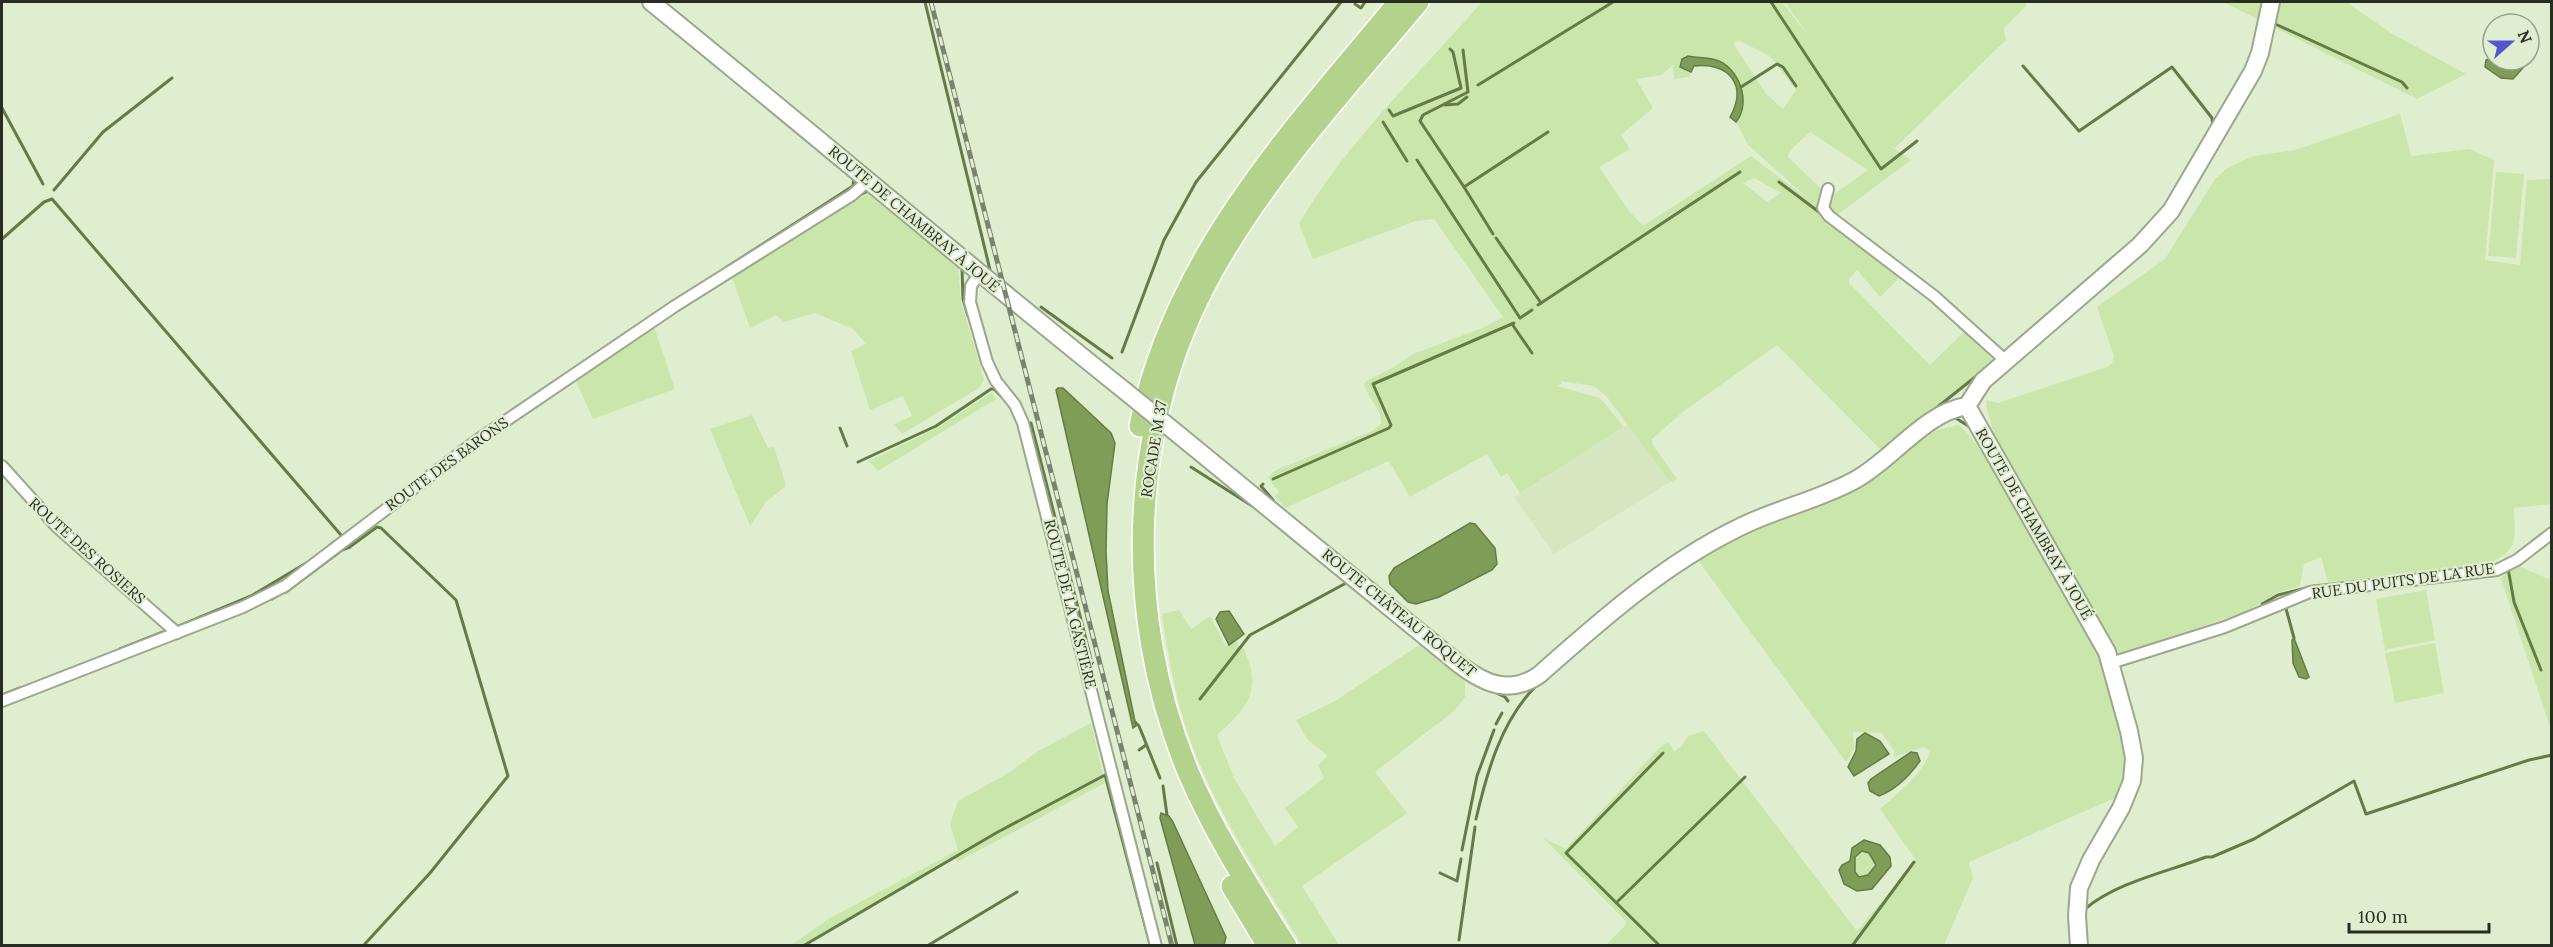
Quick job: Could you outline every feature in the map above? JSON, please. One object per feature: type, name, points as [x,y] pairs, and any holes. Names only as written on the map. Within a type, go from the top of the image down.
[{"type":"highway","name":"ROCADE M 37","points":[[1268,945],[1192,815],[1167,757],[1149,704],[1135,632],[1129,578],[1129,514],[1135,460],[1145,405],[1160,352],[1181,301],[1206,252],[1257,176],[1399,2]]},
{"type":"highway","name":"ROCADE M 37","points":[[1286,945],[1205,809],[1180,752],[1163,700],[1150,639],[1144,577],[1144,515],[1149,462],[1159,409],[1174,357],[1194,307],[1219,259],[1275,176],[1418,2]]},
{"type":"street","name":"ROUTE DE CHAMBRAY À JOUÉ","points":[[651,2],[869,180],[979,274],[1179,435]]},
{"type":"street","points":[[1967,406],[1983,381],[2140,245],[2171,211],[2253,71],[2260,53],[2271,2]]},
{"type":"street","name":"ROUTE DES BARONS","points":[[2,701],[256,601],[297,578],[476,441],[675,306],[852,195],[869,180]]},
{"type":"street","points":[[1828,189],[1823,208],[1829,216],[1934,296],[2006,361]]},
{"type":"street","name":"ROUTE DE LA GASTIÈRE","points":[[979,274],[969,293],[972,311],[991,373],[1015,405],[1023,423],[1156,945]]},
{"type":"street","name":"ROUTE DE CHAMBRAY À JOUÉ","points":[[1967,406],[2101,642],[2111,663],[2131,738],[2133,770],[2129,792],[2091,860],[2079,888],[2077,916],[2079,945]]},
{"type":"street","name":"ROUTE CHÂTEAU ROQUET","points":[[1179,435],[1460,665],[1479,678],[1508,687],[1526,683],[1539,675],[1640,591],[1694,553],[1755,520],[1854,481],[1881,463],[1935,419],[1952,409],[1967,406]]},
{"type":"street","name":"ROUTE DES ROSIERS","points":[[2,466],[57,527],[177,633]]},
{"type":"street","name":"RUE DU PUITS DE LA RUE","points":[[2111,663],[2225,627],[2310,592],[2497,570],[2517,560],[2552,533]]},
{"type":"shaded area","points":[[1482,2],[1782,2],[1810,38],[1785,2],[2025,2],[2027,5],[2004,28],[2006,40],[1895,148],[1888,144],[1911,160],[1833,218],[1900,277],[1880,297],[1857,270],[1849,279],[1849,283],[1930,365],[1964,332],[1994,361],[1883,452],[1777,345],[1684,411],[1652,439],[1653,445],[1677,479],[1670,482],[1607,397],[1594,386],[1560,381],[1562,383],[1557,386],[1600,398],[1624,427],[1520,493],[1507,473],[1501,477],[1487,454],[1410,497],[1389,461],[1285,508],[1275,496],[1279,492],[1268,478],[1274,471],[1372,431],[1381,424],[1380,414],[1364,384],[1366,381],[1413,354],[1485,327],[1503,317],[1434,219],[1416,221],[1313,259],[1299,224],[1339,164],[1362,136]],"holes":[[[1740,41],[1770,56],[1796,90],[1783,109],[1766,94],[1733,43]],[[1688,56],[1712,59],[1730,71],[1736,78],[1743,96],[1741,114],[1736,122],[1748,145],[1812,202],[1751,156],[1643,226],[1629,211],[1599,167],[1630,149],[1621,135],[1653,108],[1636,79],[1661,75],[1673,65],[1674,79],[1689,77],[1691,72],[1685,71]],[[1810,132],[1868,170],[1830,197],[1788,157],[1790,151]],[[1754,178],[1781,193],[1767,202],[1743,183]]]},
{"type":"shaded area","points":[[2223,2],[2346,2],[2391,33],[2466,74],[2417,99]]},
{"type":"shaded area","points":[[1688,56],[1716,60],[1731,70],[1737,78],[1741,86],[1743,105],[1736,122],[1730,117],[1737,95],[1732,78],[1717,68],[1694,66],[1691,72],[1680,67],[1682,59]]},
{"type":"shaded area","points":[[2492,72],[2519,72],[2513,79],[2501,78]]},
{"type":"shaded area","points":[[2400,114],[2411,156],[2469,149],[2494,160],[2485,260],[2520,265],[2527,180],[2551,179],[2551,504],[2514,508],[2513,543],[2505,554],[2488,564],[2328,582],[2321,557],[2304,564],[2300,586],[2279,592],[2245,612],[2119,654],[1997,444],[1986,406],[1987,400],[1998,403],[2107,367],[2112,363],[2114,356],[2097,307],[2165,259],[2215,179],[2227,168],[2254,156],[2295,150]]},
{"type":"shaded area","points":[[2496,172],[2524,174],[2516,258],[2488,256]]},
{"type":"shaded area","points":[[868,193],[958,267],[961,301],[984,380],[979,388],[902,434],[894,424],[912,416],[903,396],[870,410],[851,351],[866,344],[853,329],[815,313],[784,322],[776,315],[750,328],[732,277]]},
{"type":"shaded area","points":[[654,327],[675,389],[593,419],[576,381]]},
{"type":"shaded area","points":[[1063,388],[1111,433],[1115,443],[1107,504],[1108,591],[1136,726],[1133,728],[1056,390]]},
{"type":"shaded area","points":[[992,392],[996,399],[878,471],[869,461],[939,427]]},
{"type":"shaded area","points":[[752,415],[768,448],[774,447],[785,487],[766,502],[750,526],[710,429]]},
{"type":"shaded area","points":[[1629,424],[1670,482],[1554,554],[1514,497]]},
{"type":"shaded area","points":[[1958,425],[1969,435],[2005,488],[2089,640],[2093,638],[2111,684],[2125,742],[2127,770],[2117,797],[1969,862],[1973,878],[1944,945],[1606,945],[1625,926],[1626,921],[1543,838],[1566,849],[1659,748],[1668,742],[1674,751],[1681,747],[1688,736],[1704,731],[1857,931],[1916,860],[1880,809],[1923,767],[1930,751],[1924,747],[1894,757],[1894,751],[1882,733],[1853,732],[1854,749],[1846,762],[1697,559],[1734,537],[1861,486],[1924,438],[1937,430]]},
{"type":"shaded area","points":[[1470,523],[1475,524],[1495,548],[1497,564],[1492,570],[1439,597],[1416,604],[1408,602],[1390,584],[1389,576],[1394,568]]},
{"type":"shaded area","points":[[2516,565],[2551,580],[2551,730],[2501,578]]},
{"type":"shaded area","points":[[2426,590],[2435,640],[2385,650],[2376,599]]},
{"type":"shaded area","points":[[1179,610],[1191,629],[1210,616],[1226,646],[1235,638],[1240,647],[1242,645],[1252,673],[1250,695],[1238,715],[1217,735],[1234,778],[1275,846],[1298,827],[1285,808],[1324,778],[1318,765],[1328,756],[1307,739],[1296,720],[1335,701],[1419,645],[1424,646],[1465,682],[1465,697],[1454,711],[1375,772],[1407,813],[1302,886],[1339,945],[1302,945],[1244,851],[1206,778],[1183,719],[1174,684],[1162,614]]},
{"type":"shaded area","points":[[1229,611],[1244,634],[1229,645],[1216,619],[1220,612]]},
{"type":"shaded area","points":[[2294,638],[2309,677],[2306,679],[2299,677],[2293,663],[2292,640]]},
{"type":"shaded area","points":[[2435,643],[2444,693],[2395,703],[2385,653]]},
{"type":"shaded area","points":[[1091,723],[1105,783],[957,862],[956,857],[827,932],[810,943],[811,945],[791,945],[830,918],[958,850],[950,824],[958,801],[1010,772],[1038,751]]},
{"type":"shaded area","points":[[1865,733],[1880,741],[1889,754],[1854,776],[1848,767],[1856,751],[1857,739]]},
{"type":"shaded area","points":[[1911,752],[1917,753],[1920,761],[1902,782],[1879,796],[1870,791],[1868,783],[1871,779]]},
{"type":"shaded area","points":[[1161,813],[1169,816],[1173,822],[1226,937],[1224,945],[1195,945],[1160,818]]},
{"type":"shaded area","points":[[1864,840],[1880,845],[1890,857],[1891,866],[1872,889],[1857,891],[1844,884],[1839,870],[1842,865],[1850,861],[1852,848]],"holes":[[[1862,851],[1869,853],[1876,865],[1868,875],[1859,877],[1855,872],[1855,857]]]},
{"type":"shaded area","points":[[1862,851],[1869,853],[1876,865],[1868,875],[1859,877],[1855,872],[1855,857]]},
{"type":"waterway","points":[[925,2],[991,274]]},
{"type":"waterway","points":[[1122,352],[1164,240],[1196,182],[1341,2]]},
{"type":"waterway","points":[[1355,4],[1361,8],[1365,2]]},
{"type":"waterway","points":[[1478,85],[1613,2]]},
{"type":"waterway","points":[[1771,2],[1881,169],[1917,141]]},
{"type":"waterway","points":[[2273,23],[2402,82],[2407,88]]},
{"type":"waterway","points":[[1389,110],[1393,116],[1461,88],[1453,52],[1450,49]]},
{"type":"waterway","points":[[1463,50],[1468,92],[1423,115],[1420,121],[1464,187],[1548,132]]},
{"type":"waterway","points":[[1741,87],[1777,64],[1783,67],[1796,86]]},
{"type":"waterway","points":[[2023,66],[2079,131],[2172,67],[2212,118],[2213,127]]},
{"type":"waterway","points":[[54,190],[103,132],[172,78]]},
{"type":"waterway","points":[[1445,105],[1458,104],[1467,97]]},
{"type":"waterway","points":[[2,108],[43,184]]},
{"type":"waterway","points":[[1383,122],[1407,161]]},
{"type":"waterway","points":[[1417,160],[1520,318]]},
{"type":"waterway","points":[[1538,305],[1740,172]]},
{"type":"waterway","points":[[727,267],[853,186],[854,177]]},
{"type":"waterway","points":[[1779,182],[1823,215]]},
{"type":"waterway","points":[[1464,187],[1493,234]]},
{"type":"waterway","points":[[858,196],[870,190]]},
{"type":"waterway","points":[[2,239],[44,202],[52,199],[341,535]]},
{"type":"waterway","points":[[1496,238],[1541,303]]},
{"type":"waterway","points":[[962,268],[963,299],[968,316]]},
{"type":"waterway","points":[[1041,307],[1112,358]]},
{"type":"waterway","points":[[1520,318],[1532,310]]},
{"type":"waterway","points":[[1273,479],[1389,428],[1391,425],[1373,384],[1514,323]]},
{"type":"waterway","points":[[1512,324],[1532,353]]},
{"type":"waterway","points":[[1935,409],[1984,370]]},
{"type":"waterway","points":[[858,462],[936,426],[991,389],[994,389],[1004,399]]},
{"type":"waterway","points":[[1954,417],[1970,427]]},
{"type":"waterway","points":[[1031,423],[1091,659]]},
{"type":"waterway","points":[[840,428],[847,446]]},
{"type":"waterway","points":[[1191,467],[1257,509]]},
{"type":"waterway","points":[[1263,484],[1261,486],[1273,500]]},
{"type":"waterway","points":[[351,546],[377,527],[381,528],[456,600],[508,776],[430,873],[363,946]]},
{"type":"waterway","points":[[326,549],[334,542]]},
{"type":"waterway","points":[[286,592],[342,550],[350,547]]},
{"type":"waterway","points":[[179,626],[251,596],[308,562]]},
{"type":"waterway","points":[[2508,568],[2514,602],[2541,670]]},
{"type":"waterway","points":[[1200,699],[1250,635],[1348,582]]},
{"type":"waterway","points":[[2262,604],[2278,595],[2314,586]]},
{"type":"waterway","points":[[272,599],[277,596]]},
{"type":"waterway","points":[[2285,605],[2294,638]]},
{"type":"waterway","points":[[120,649],[163,632]]},
{"type":"waterway","points":[[1476,819],[1497,748],[1513,715],[1536,686]]},
{"type":"waterway","points":[[2,695],[20,688]]},
{"type":"waterway","points":[[1492,691],[1505,697],[1508,701]]},
{"type":"waterway","points":[[1496,724],[1502,713]]},
{"type":"waterway","points":[[1135,722],[1139,726],[1160,778]]},
{"type":"waterway","points":[[1462,850],[1477,776],[1494,730]]},
{"type":"waterway","points":[[1139,750],[1146,745]]},
{"type":"waterway","points":[[1660,946],[1566,853],[1663,753]]},
{"type":"waterway","points":[[2085,909],[2112,892],[2143,878],[2212,857],[2254,839],[2354,781],[2366,814],[2529,760],[2552,755]]},
{"type":"waterway","points":[[803,946],[996,833],[1105,775],[1150,944]]},
{"type":"waterway","points":[[1618,901],[1745,777]]},
{"type":"waterway","points":[[1163,786],[1167,815]]},
{"type":"waterway","points":[[1459,940],[1475,827]]},
{"type":"waterway","points":[[1440,873],[1457,881],[1461,859]]},
{"type":"waterway","points":[[1852,946],[1914,862]]},
{"type":"waterway","points":[[1157,863],[1177,946]]},
{"type":"waterway","points":[[927,946],[1017,892]]},
{"type":"railway","points":[[931,2],[1172,946]]}]
